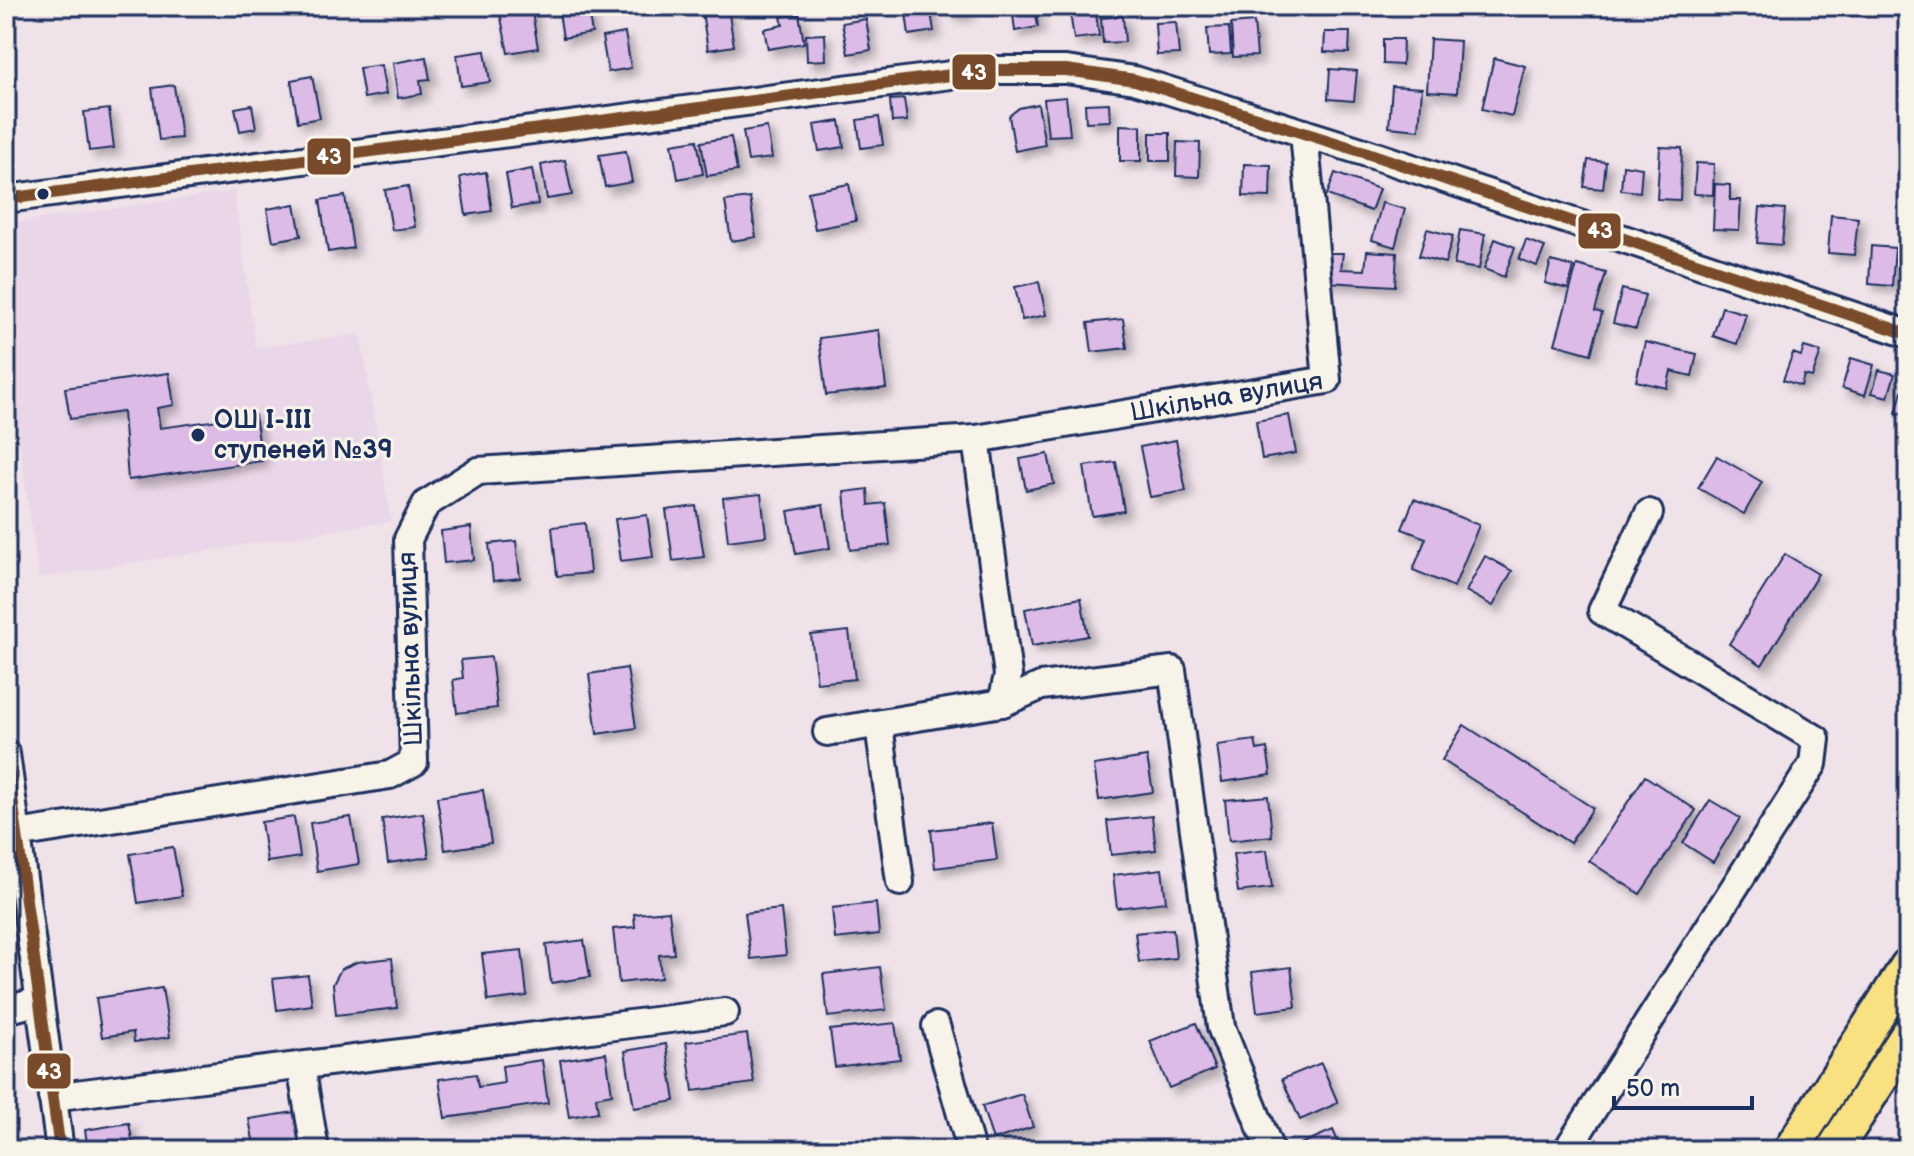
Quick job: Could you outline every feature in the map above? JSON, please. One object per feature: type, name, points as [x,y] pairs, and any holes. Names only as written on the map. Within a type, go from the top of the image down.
[{"type":"main road","points":[[1791,1150],[1908,966]]},
{"type":"main road","points":[[1834,1150],[1908,1035]]},
{"type":"street","points":[[6,199],[989,70],[1101,73],[1135,80],[1304,133],[1908,334]]},
{"type":"street","name":"Шкільна вулиця","points":[[17,834],[390,775],[414,762],[408,539],[426,504],[478,471],[976,439],[1327,380],[1304,133]]},
{"type":"street","points":[[976,439],[1008,675],[1002,703]]},
{"type":"street","points":[[1567,1150],[1813,764],[1816,739],[1602,611],[1649,513]]},
{"type":"street","points":[[827,732],[1002,703],[1041,686],[1172,670],[1221,1027],[1270,1150]]},
{"type":"street","points":[[879,725],[900,882]]},
{"type":"street","points":[[6,754],[60,1150]]},
{"type":"street","points":[[6,1010],[39,1001]]},
{"type":"street","points":[[52,1097],[725,1012]]},
{"type":"street","points":[[936,1026],[971,1150]]},
{"type":"street","points":[[301,1066],[315,1150]]},
{"type":"shaded area","name":"ОШ I-III ступеней №39","points":[[234,191],[256,348],[360,334],[391,521],[39,578],[6,350],[6,224]]},
{"type":"building","points":[[531,6],[538,48],[508,53],[499,8]]},
{"type":"building","points":[[558,6],[587,6],[592,33],[563,38]]},
{"type":"building","points":[[905,6],[930,6],[934,31],[909,35]]},
{"type":"building","points":[[949,6],[967,6],[967,14],[949,14]]},
{"type":"building","points":[[1012,6],[1035,6],[1038,27],[1015,31]]},
{"type":"building","points":[[1069,6],[1095,6],[1099,36],[1074,39]]},
{"type":"building","points":[[728,8],[734,46],[708,50],[702,12]]},
{"type":"building","points":[[799,14],[804,43],[768,49],[764,29],[783,25],[781,17]]},
{"type":"building","points":[[1123,16],[1125,42],[1103,43],[1101,18]]},
{"type":"building","points":[[866,19],[871,50],[848,54],[842,23]]},
{"type":"building","points":[[1176,22],[1179,54],[1157,55],[1155,23]]},
{"type":"building","points":[[1254,22],[1257,56],[1233,57],[1231,24]]},
{"type":"building","points":[[1229,27],[1231,54],[1209,55],[1207,28]]},
{"type":"building","points":[[1325,32],[1350,32],[1349,53],[1324,52]]},
{"type":"building","points":[[625,33],[631,68],[608,72],[602,37]]},
{"type":"building","points":[[825,34],[826,60],[807,61],[806,35]]},
{"type":"building","points":[[1383,39],[1403,39],[1402,65],[1383,64]]},
{"type":"building","points":[[1430,39],[1460,41],[1457,93],[1427,91]]},
{"type":"building","points":[[485,51],[490,82],[461,86],[457,55]]},
{"type":"building","points":[[426,57],[430,79],[420,80],[422,94],[398,98],[393,63]]},
{"type":"building","points":[[1494,58],[1525,66],[1512,116],[1482,109]]},
{"type":"building","points":[[381,65],[386,94],[364,98],[359,68]]},
{"type":"building","points":[[1330,69],[1357,71],[1354,101],[1328,99]]},
{"type":"building","points":[[312,76],[320,118],[298,122],[291,80]]},
{"type":"building","points":[[174,85],[181,138],[159,140],[152,88]]},
{"type":"building","points":[[1392,86],[1422,88],[1419,130],[1389,127]]},
{"type":"building","points":[[1066,97],[1070,135],[1048,136],[1044,99]]},
{"type":"building","points":[[904,99],[907,121],[892,122],[890,100]]},
{"type":"building","points":[[1109,103],[1110,121],[1086,122],[1085,104]]},
{"type":"building","points":[[1038,104],[1045,145],[1015,151],[1009,116],[1019,108]]},
{"type":"building","points":[[252,105],[256,128],[240,131],[235,108]]},
{"type":"building","points":[[109,109],[114,148],[89,151],[84,112]]},
{"type":"building","points":[[879,117],[883,145],[861,148],[857,120]]},
{"type":"building","points":[[840,121],[844,147],[819,151],[814,125]]},
{"type":"building","points":[[1120,125],[1141,126],[1141,161],[1120,161]]},
{"type":"building","points":[[767,127],[772,158],[748,161],[743,131]]},
{"type":"building","points":[[1150,133],[1170,133],[1170,161],[1150,161]]},
{"type":"building","points":[[731,137],[737,171],[707,176],[701,142]]},
{"type":"building","points":[[697,140],[703,174],[678,179],[672,144]]},
{"type":"building","points":[[1177,142],[1200,143],[1199,177],[1176,176]]},
{"type":"building","points":[[1660,147],[1682,148],[1680,200],[1657,199]]},
{"type":"building","points":[[626,151],[632,182],[605,187],[599,155]]},
{"type":"building","points":[[565,160],[572,195],[547,199],[541,165]]},
{"type":"building","points":[[1588,160],[1606,162],[1603,189],[1584,187]]},
{"type":"building","points":[[1696,163],[1714,164],[1713,195],[1694,194]]},
{"type":"building","points":[[1244,164],[1271,165],[1270,197],[1243,196]]},
{"type":"building","points":[[1623,165],[1642,168],[1640,192],[1621,190]]},
{"type":"building","points":[[532,169],[538,204],[512,208],[506,174]]},
{"type":"building","points":[[486,172],[492,211],[466,215],[460,177]]},
{"type":"building","points":[[1335,173],[1379,189],[1371,211],[1327,195]]},
{"type":"building","points":[[849,184],[856,221],[815,229],[808,192]]},
{"type":"building","points":[[1715,184],[1730,185],[1730,200],[1741,200],[1739,230],[1713,229]]},
{"type":"building","points":[[408,186],[415,227],[392,230],[385,190]]},
{"type":"building","points":[[345,196],[353,248],[328,252],[320,200]]},
{"type":"building","points":[[750,198],[756,237],[731,241],[725,201]]},
{"type":"building","points":[[1382,203],[1405,209],[1395,247],[1372,240]]},
{"type":"building","points":[[295,204],[301,236],[273,241],[267,209]]},
{"type":"building","points":[[1760,207],[1785,209],[1782,245],[1757,243]]},
{"type":"building","points":[[1831,215],[1858,218],[1854,255],[1828,253]]},
{"type":"building","points":[[1427,229],[1453,236],[1445,263],[1419,256]]},
{"type":"building","points":[[1460,230],[1485,234],[1479,269],[1454,265]]},
{"type":"building","points":[[1495,239],[1515,247],[1504,277],[1484,269]]},
{"type":"building","points":[[1526,240],[1545,247],[1537,266],[1519,259]]},
{"type":"building","points":[[1871,246],[1895,248],[1892,286],[1869,284]]},
{"type":"building","points":[[1367,251],[1397,253],[1395,286],[1327,282],[1329,253],[1343,253],[1341,269],[1365,270]]},
{"type":"building","points":[[1551,261],[1574,267],[1568,289],[1545,283]]},
{"type":"building","points":[[1577,265],[1606,273],[1595,311],[1602,313],[1591,354],[1555,344]]},
{"type":"building","points":[[1039,282],[1046,315],[1022,320],[1015,287]]},
{"type":"building","points":[[1622,289],[1645,295],[1636,329],[1613,323]]},
{"type":"building","points":[[1722,307],[1746,314],[1737,344],[1713,336]]},
{"type":"building","points":[[1123,319],[1127,348],[1092,352],[1088,323]]},
{"type":"building","points":[[879,330],[886,388],[826,395],[819,338]]},
{"type":"building","points":[[1645,342],[1697,354],[1692,376],[1671,371],[1667,388],[1636,381]]},
{"type":"building","points":[[1804,347],[1821,352],[1812,377],[1804,375],[1801,386],[1783,380],[1793,353],[1801,356]]},
{"type":"building","points":[[1851,358],[1874,365],[1865,395],[1842,388]]},
{"type":"building","points":[[1879,370],[1895,374],[1888,397],[1872,393]]},
{"type":"building","points":[[169,373],[174,405],[157,408],[160,428],[255,415],[262,461],[128,480],[123,412],[70,419],[65,388]]},
{"type":"building","points":[[1908,384],[1908,415],[1896,413],[1902,391],[1906,393]]},
{"type":"building","points":[[1289,415],[1296,453],[1262,459],[1256,421]]},
{"type":"building","points":[[1176,440],[1186,491],[1150,497],[1140,447]]},
{"type":"building","points":[[1048,454],[1054,484],[1026,490],[1020,459]]},
{"type":"building","points":[[1717,456],[1762,482],[1744,514],[1698,488]]},
{"type":"building","points":[[1116,462],[1124,511],[1092,516],[1084,466]]},
{"type":"building","points":[[868,489],[869,505],[885,503],[890,545],[850,550],[844,492]]},
{"type":"building","points":[[761,494],[766,536],[728,541],[723,498]]},
{"type":"building","points":[[1414,499],[1479,525],[1454,587],[1413,570],[1426,538],[1402,529]]},
{"type":"building","points":[[823,505],[830,548],[796,554],[788,511]]},
{"type":"building","points":[[696,506],[704,557],[673,561],[666,510]]},
{"type":"building","points":[[647,515],[653,557],[621,561],[615,519]]},
{"type":"building","points":[[585,523],[590,573],[557,576],[552,527]]},
{"type":"building","points":[[471,527],[474,560],[444,563],[441,531]]},
{"type":"building","points":[[516,541],[520,578],[493,581],[489,544]]},
{"type":"building","points":[[1785,554],[1818,574],[1762,665],[1729,644]]},
{"type":"building","points":[[1485,556],[1512,571],[1493,606],[1466,591]]},
{"type":"building","points":[[1081,598],[1088,636],[1032,646],[1025,609]]},
{"type":"building","points":[[849,631],[855,679],[817,683],[811,635]]},
{"type":"building","points":[[491,657],[497,708],[457,713],[453,680],[463,678],[461,660]]},
{"type":"building","points":[[627,668],[636,728],[597,734],[589,674]]},
{"type":"building","points":[[1464,725],[1593,808],[1570,843],[1442,760]]},
{"type":"building","points":[[1255,740],[1257,750],[1267,748],[1271,775],[1222,782],[1217,745]]},
{"type":"building","points":[[1147,757],[1153,792],[1099,800],[1094,765]]},
{"type":"building","points":[[1645,776],[1696,810],[1640,894],[1589,861]]},
{"type":"building","points":[[483,790],[491,843],[445,850],[437,797]]},
{"type":"building","points":[[1268,796],[1272,836],[1229,841],[1225,800]]},
{"type":"building","points":[[1710,800],[1740,818],[1713,862],[1683,843]]},
{"type":"building","points":[[423,813],[429,857],[388,863],[382,819]]},
{"type":"building","points":[[1152,816],[1156,850],[1111,855],[1107,821]]},
{"type":"building","points":[[294,817],[300,857],[267,862],[261,822]]},
{"type":"building","points":[[351,817],[359,864],[317,871],[310,823]]},
{"type":"building","points":[[992,823],[997,860],[935,868],[931,830]]},
{"type":"building","points":[[173,847],[182,896],[138,903],[130,854]]},
{"type":"building","points":[[1267,850],[1272,888],[1238,892],[1233,854]]},
{"type":"building","points":[[1162,869],[1166,902],[1117,908],[1113,875]]},
{"type":"building","points":[[876,903],[879,934],[835,939],[832,908]]},
{"type":"building","points":[[781,909],[786,955],[751,959],[745,913]]},
{"type":"building","points":[[669,911],[674,954],[659,955],[661,978],[619,983],[613,929],[635,927],[634,914]]},
{"type":"building","points":[[1173,929],[1176,958],[1139,962],[1135,933]]},
{"type":"building","points":[[584,940],[590,977],[551,983],[546,945]]},
{"type":"building","points":[[522,950],[527,996],[488,1001],[482,954]]},
{"type":"building","points":[[392,958],[397,1008],[336,1015],[333,984],[341,969],[357,962]]},
{"type":"building","points":[[880,967],[886,1010],[828,1017],[823,974]]},
{"type":"building","points":[[1291,967],[1296,1007],[1257,1012],[1252,972]]},
{"type":"building","points":[[308,975],[312,1005],[277,1010],[273,979]]},
{"type":"building","points":[[162,988],[170,1037],[134,1042],[133,1032],[102,1037],[96,998]]},
{"type":"building","points":[[895,1023],[900,1059],[835,1067],[830,1030]]},
{"type":"building","points":[[1196,1023],[1215,1069],[1169,1088],[1150,1041]]},
{"type":"building","points":[[747,1034],[754,1083],[693,1091],[686,1042]]},
{"type":"building","points":[[666,1044],[675,1101],[634,1108],[625,1051]]},
{"type":"building","points":[[606,1053],[612,1094],[596,1097],[598,1112],[569,1117],[560,1060]]},
{"type":"building","points":[[542,1060],[548,1103],[445,1118],[439,1079],[476,1074],[478,1087],[504,1083],[502,1066]]},
{"type":"building","points":[[1321,1063],[1338,1103],[1300,1120],[1282,1079]]},
{"type":"building","points":[[1022,1094],[1033,1127],[993,1140],[982,1106]]},
{"type":"building","points":[[295,1112],[302,1150],[255,1150],[249,1119]]},
{"type":"building","points":[[129,1123],[134,1150],[88,1150],[85,1130]]},
{"type":"building","points":[[1333,1130],[1341,1149],[1353,1143],[1356,1150],[1301,1150],[1298,1145]]},
{"type":"transit line","name":"43","points":[[6,199],[989,70],[1066,70],[1135,80],[1364,152],[1908,334]]},
{"type":"transit line","name":"43","points":[[6,754],[60,1150]]},
{"type":"place","name":"ОШ I-III ступеней №39","points":[[198,435]]}]
